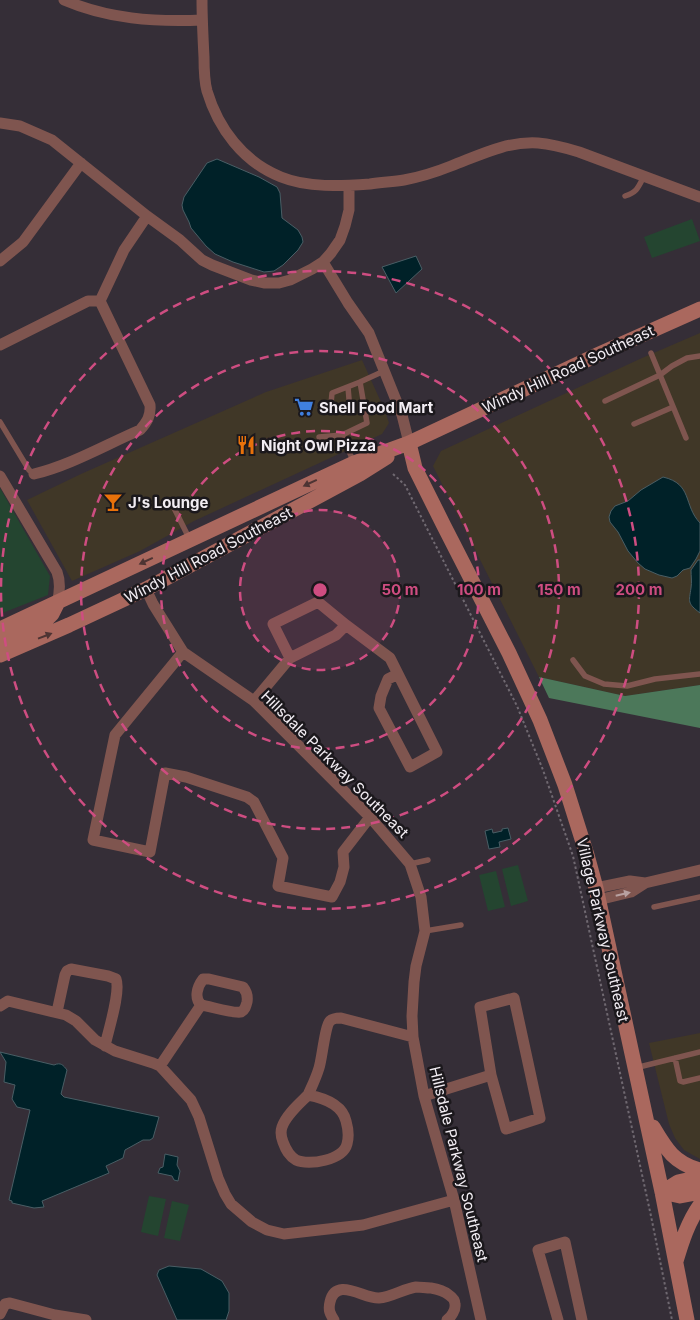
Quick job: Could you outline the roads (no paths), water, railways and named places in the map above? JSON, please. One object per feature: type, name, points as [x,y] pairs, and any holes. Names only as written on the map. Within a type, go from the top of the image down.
[{"type":"main road","name":"Windy Hill Road Southeast","points":[[0,629],[354,463],[409,443],[700,309]]},
{"type":"main road","name":"Windy Hill Road Southeast","points":[[0,655],[146,589],[352,479],[409,443]]},
{"type":"main road","name":"Village Parkway Southeast","points":[[409,443],[416,468],[509,653],[540,720],[565,784],[597,894],[646,1116],[687,1320]]},
{"type":"main road","points":[[0,642],[48,618],[57,603]]},
{"type":"main road","points":[[646,1116],[665,1148],[674,1158],[700,1170]]},
{"type":"main road","points":[[662,1192],[678,1182],[700,1177]]},
{"type":"main road","points":[[662,1192],[680,1196],[700,1192]]},
{"type":"main road","points":[[676,1262],[688,1228],[700,1205]]},
{"type":"street","points":[[64,0],[92,10],[128,18],[171,21],[202,20]]},
{"type":"street","points":[[202,0],[207,90],[219,121],[226,134],[235,144],[253,160],[280,176],[316,184],[349,186],[404,180],[450,167],[492,150],[519,144],[537,143],[559,146],[579,152],[700,196]]},
{"type":"street","points":[[0,123],[20,126],[52,140],[180,240],[202,260],[251,280],[265,283],[279,283],[298,276],[323,262],[340,240],[345,226],[349,210],[349,186]]},
{"type":"street","points":[[0,262],[23,242],[81,162]]},
{"type":"street","points":[[100,301],[124,250],[147,216]]},
{"type":"street","name":"Village Parkway Southeast","points":[[323,262],[348,303],[369,332],[402,415],[409,443]]},
{"type":"street","points":[[0,345],[88,301],[100,301]]},
{"type":"street","points":[[34,474],[46,471],[140,430],[150,416],[150,405],[100,301]]},
{"type":"street","points":[[0,476],[57,572],[60,580],[57,603]]},
{"type":"street","name":"Hillsdale Parkway Southeast","points":[[146,589],[153,604],[183,652],[254,701],[370,817],[410,864],[421,897],[425,932],[414,982],[412,1016],[414,1038],[424,1096],[454,1200],[481,1320]]},
{"type":"street","points":[[290,658],[273,624],[318,602],[390,658],[398,674],[437,752],[410,767],[379,708],[381,696],[388,679],[398,674]]},
{"type":"street","points":[[254,701],[290,658],[336,635],[346,625]]},
{"type":"street","points":[[183,652],[115,735],[93,840],[150,852],[165,773],[186,777],[246,797],[254,802],[283,858],[278,886],[332,897],[340,882],[344,868],[343,852],[370,817]]},
{"type":"street","points":[[597,894],[630,881],[645,883],[700,870]]},
{"type":"street","points":[[57,1012],[67,971],[71,969],[116,979],[118,985],[116,999],[105,1046]]},
{"type":"street","points":[[514,998],[540,1118],[506,1129],[491,1076],[480,1007],[514,998]]},
{"type":"street","points":[[0,1006],[8,1001],[57,1012],[72,1018],[95,1040],[105,1046],[160,1066],[195,1108],[218,1178],[231,1204],[252,1222],[267,1230],[284,1234],[363,1226],[454,1200]]},
{"type":"street","points":[[160,1066],[201,1005]]},
{"type":"street","points":[[308,1094],[336,1104],[346,1118],[347,1144],[344,1149],[332,1158],[321,1161],[302,1162],[293,1158],[287,1153],[281,1134],[284,1122],[308,1094],[314,1083],[328,1023],[336,1018],[342,1018],[414,1038]]},
{"type":"street","points":[[424,1096],[491,1076]]},
{"type":"street","points":[[558,1320],[538,1250],[565,1242],[582,1320]]},
{"type":"street","points":[[334,1320],[329,1311],[330,1300],[333,1295],[343,1290],[376,1298],[390,1296],[418,1287],[437,1289],[451,1296],[455,1302],[454,1309],[446,1320]]},
{"type":"street","points":[[455,1302],[476,1297]]},
{"type":"street","points":[[0,1314],[5,1304],[10,1303],[86,1320]]},
{"type":"lane","points":[[625,196],[634,193],[644,176]]},
{"type":"lane","points":[[651,353],[686,438]]},
{"type":"lane","points":[[605,401],[660,375],[687,358],[700,356]]},
{"type":"lane","points":[[331,404],[332,393],[384,370]]},
{"type":"lane","points":[[319,437],[342,435],[367,423],[360,382]]},
{"type":"lane","points":[[348,387],[349,399]]},
{"type":"lane","points":[[634,424],[673,407]]},
{"type":"lane","points":[[0,422],[29,470],[34,474]]},
{"type":"lane","points":[[351,423],[351,431]]},
{"type":"lane","points":[[330,428],[330,436]]},
{"type":"lane","points":[[342,435],[354,463]]},
{"type":"lane","points":[[174,508],[190,540]]},
{"type":"lane","points":[[573,660],[585,676],[604,684],[627,686],[655,679],[700,674]]},
{"type":"lane","points":[[410,864],[428,860]]},
{"type":"lane","points":[[654,907],[700,896]]},
{"type":"lane","points":[[425,932],[461,925]]},
{"type":"lane","points":[[635,1068],[700,1052]]},
{"type":"lane","points":[[675,1058],[680,1081],[700,1078]]},
{"type":"water","points":[[217,159],[277,187],[280,193],[282,218],[298,230],[303,242],[283,265],[274,271],[264,272],[215,254],[191,228],[183,210],[184,197],[207,163]]},
{"type":"water","points":[[416,256],[422,269],[396,293],[382,267]]},
{"type":"water","points":[[663,477],[673,480],[679,485],[700,523],[700,551],[696,559],[690,568],[683,570],[672,578],[645,569],[638,563],[628,551],[618,532],[610,522],[609,517],[615,506],[628,501],[641,490]]},
{"type":"water","points":[[700,560],[700,613],[693,607],[690,599],[691,570]]},
{"type":"water","points":[[508,828],[511,839],[499,842],[500,847],[489,849],[485,831],[492,829],[493,833]]},
{"type":"water","points":[[0,1052],[54,1065],[63,1065],[67,1070],[61,1094],[64,1097],[159,1117],[153,1138],[143,1140],[125,1150],[123,1158],[106,1166],[109,1173],[42,1201],[44,1207],[34,1208],[12,1203],[9,1200],[30,1110],[17,1107],[12,1099],[15,1085],[4,1082],[6,1062]]},
{"type":"water","points":[[165,1154],[178,1157],[177,1165],[180,1171],[178,1181],[174,1180],[172,1176],[158,1173],[160,1168],[163,1167]]},
{"type":"water","points":[[169,1266],[201,1269],[222,1281],[229,1293],[229,1311],[226,1320],[177,1320],[157,1275],[159,1270]]},
{"type":"place","name":"Shell Food Mart","points":[[304,407]]},
{"type":"place","name":"Night Owl Pizza","points":[[246,445]]},
{"type":"place","name":"J's Lounge","points":[[113,502]]}]
